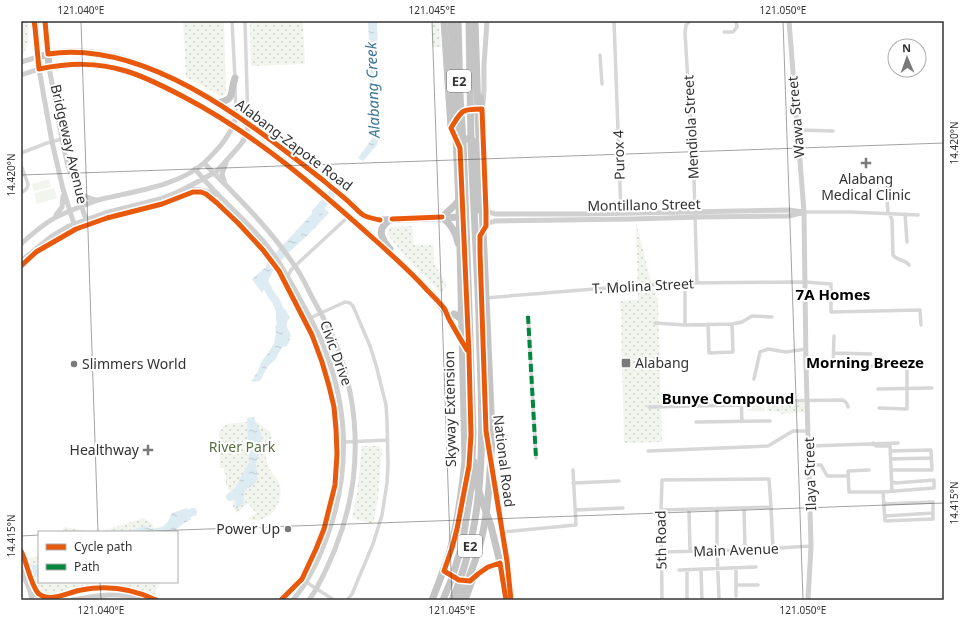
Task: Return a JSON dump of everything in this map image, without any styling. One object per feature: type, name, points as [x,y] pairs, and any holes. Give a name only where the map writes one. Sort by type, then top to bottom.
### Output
[{"type":"highway","points":[[444,21],[451,128]]},
{"type":"highway","name":"Skyway Extension","points":[[432,600],[450,548],[455,528],[465,461],[459,205],[451,21]]},
{"type":"highway","name":"E2","points":[[443,600],[452,578],[462,545],[471,488],[473,433],[458,21]]},
{"type":"highway","name":"E2","points":[[452,600],[470,547],[479,490],[482,438],[478,280],[471,141],[469,21]]},
{"type":"highway","points":[[476,21],[479,90],[482,110],[486,211],[486,226],[480,236]]},
{"type":"highway","name":"E2","points":[[459,600],[474,563],[482,537],[486,511],[492,435],[479,130],[476,21]]},
{"type":"highway","name":"Bridgeway Avenue","points":[[35,23],[39,69]]},
{"type":"highway","name":"Bridgeway Avenue","points":[[45,23],[50,67]]},
{"type":"highway","name":"Alabang-Zapote Road","points":[[38,57],[66,52],[95,53],[147,67],[173,79],[217,103],[248,124],[332,187],[364,216],[375,219],[392,219]]},
{"type":"highway","name":"Alabang-Zapote Road","points":[[39,69],[70,64],[83,64],[126,71],[147,78],[204,108],[247,135],[334,203],[401,263],[443,308],[469,354]]},
{"type":"highway","points":[[217,103],[226,101],[231,96],[235,78]]},
{"type":"highway","points":[[451,128],[460,113],[467,109],[482,110]]},
{"type":"highway","name":"National Road","points":[[451,128],[460,148]]},
{"type":"highway","name":"National Road","points":[[506,600],[503,562],[502,532],[486,431],[476,146],[470,139],[466,139],[462,141],[460,148],[471,435],[478,489],[503,562],[511,600]]},
{"type":"highway","points":[[442,217],[455,206],[461,197],[462,190]]},
{"type":"highway","points":[[442,217],[449,223],[456,233],[459,248],[461,317],[458,318],[454,314]]},
{"type":"highway","points":[[401,263],[386,244],[381,232],[385,223],[392,219],[463,217]]},
{"type":"highway","name":"Alabang-Zapote Road","points":[[443,308],[454,314],[468,333]]},
{"type":"highway","points":[[471,419],[474,429],[478,433],[481,434],[486,431]]},
{"type":"highway","points":[[432,600],[444,571],[457,529],[469,466],[471,435]]},
{"type":"highway","points":[[482,500],[492,501],[496,499]]},
{"type":"highway","points":[[444,571],[459,580],[470,581],[488,567],[503,562]]},
{"type":"highway","points":[[465,600],[474,578]]},
{"type":"main road","points":[[482,110],[487,21]]},
{"type":"main road","name":"Wawa Street","points":[[788,21],[804,212]]},
{"type":"main road","points":[[21,62],[38,57]]},
{"type":"main road","name":"Bridgeway Avenue","points":[[50,67],[67,162],[86,220]]},
{"type":"main road","points":[[21,75],[39,69]]},
{"type":"main road","name":"Bridgeway Avenue","points":[[39,69],[44,104],[52,142],[63,189],[74,224]]},
{"type":"main road","points":[[52,219],[101,200],[155,187],[196,169],[204,163],[223,143],[234,127],[236,116]]},
{"type":"main road","points":[[21,261],[52,236],[74,224],[105,213],[160,199],[178,192],[213,173],[241,144],[247,135],[248,124]]},
{"type":"main road","points":[[225,185],[222,174],[227,160]]},
{"type":"main road","name":"Civic Drive","points":[[204,163],[275,238],[295,266],[321,313],[335,342],[344,367],[352,404],[356,441],[351,495],[344,525],[317,589],[309,600]]},
{"type":"main road","name":"Civic Drive","points":[[196,169],[203,179],[268,246],[288,276],[324,346],[332,370],[340,404],[344,442],[342,477],[334,516],[321,554],[306,582],[292,600]]},
{"type":"main road","points":[[75,185],[86,197],[101,200]]},
{"type":"main road","points":[[21,244],[59,213],[64,202],[63,189]]},
{"type":"main road","points":[[178,192],[194,189],[208,191],[220,197]]},
{"type":"main road","name":"Montillano Street","points":[[486,211],[495,214],[632,213],[789,216],[804,212]]},
{"type":"main road","name":"Ilaya Street","points":[[804,212],[811,546],[808,600]]},
{"type":"main road","points":[[623,213],[625,219]]},
{"type":"main road","points":[[632,213],[632,219]]},
{"type":"main road","points":[[495,214],[495,221]]},
{"type":"main road","name":"Montillano Street","points":[[486,226],[495,221],[632,219],[696,214]]},
{"type":"main road","points":[[21,568],[32,600]]},
{"type":"main road","points":[[30,591],[43,600]]},
{"type":"main road","points":[[72,600],[95,596],[118,595],[143,600]]},
{"type":"street","points":[[232,21],[236,116]]},
{"type":"street","points":[[245,21],[248,124]]},
{"type":"street","name":"Purox 4","points":[[614,21],[623,213]]},
{"type":"street","name":"Mendiola Street","points":[[690,21],[686,25],[685,33],[696,214],[697,283]]},
{"type":"street","points":[[724,32],[733,32],[737,27],[736,21]]},
{"type":"street","points":[[600,55],[602,84]]},
{"type":"street","points":[[797,130],[833,131]]},
{"type":"street","points":[[21,153],[62,139]]},
{"type":"street","points":[[21,165],[28,188],[21,193]]},
{"type":"street","points":[[883,176],[886,186],[888,213],[892,220],[893,255],[896,258],[907,262],[909,265]]},
{"type":"street","name":"Montillano Street","points":[[804,212],[851,212],[918,215]]},
{"type":"street","points":[[905,214],[907,242]]},
{"type":"street","points":[[288,276],[295,266],[349,216]]},
{"type":"street","name":"T. Molina Street","points":[[482,298],[631,286],[697,283],[805,282],[831,284],[832,312],[920,310],[921,325]]},
{"type":"street","points":[[685,284],[685,325]]},
{"type":"street","points":[[310,318],[345,302],[350,303],[353,306],[376,365],[386,404],[388,440],[387,483],[382,515],[373,544],[352,594],[347,600]]},
{"type":"street","points":[[528,316],[536,458]]},
{"type":"street","points":[[655,323],[685,325],[732,324],[742,322],[752,316],[772,317]]},
{"type":"street","points":[[708,324],[709,353],[733,352],[732,324]]},
{"type":"street","points":[[833,366],[834,336]]},
{"type":"street","points":[[754,379],[760,352],[768,349],[786,352],[806,349]]},
{"type":"street","points":[[834,353],[871,354]]},
{"type":"street","points":[[806,364],[833,366],[916,364]]},
{"type":"street","points":[[879,408],[908,408],[907,364]]},
{"type":"street","points":[[878,389],[932,388]]},
{"type":"street","points":[[742,421],[741,398],[755,398],[775,401],[844,400],[848,407]]},
{"type":"street","points":[[649,407],[742,405]]},
{"type":"street","points":[[696,422],[770,421]]},
{"type":"street","points":[[648,451],[768,446],[793,431],[808,431]]},
{"type":"street","points":[[344,442],[388,440]]},
{"type":"street","points":[[809,446],[898,443]]},
{"type":"street","points":[[873,444],[876,446],[890,446],[892,491]]},
{"type":"street","points":[[891,451],[931,450],[932,470],[891,470]]},
{"type":"street","points":[[891,459],[931,458]]},
{"type":"street","points":[[810,465],[821,466],[828,476],[848,476]]},
{"type":"street","points":[[502,532],[576,525],[573,470]]},
{"type":"street","points":[[869,470],[848,471],[849,492],[884,492],[934,488],[934,480],[892,482]]},
{"type":"street","name":"5th Road","points":[[662,600],[662,480],[769,479],[771,507]]},
{"type":"street","points":[[573,483],[619,481]]},
{"type":"street","points":[[884,492],[884,504],[885,522],[933,519],[933,502],[884,504]]},
{"type":"street","points":[[661,510],[771,507],[773,548]]},
{"type":"street","points":[[575,510],[623,508]]},
{"type":"street","points":[[744,508],[745,550]]},
{"type":"street","points":[[717,509],[717,550],[720,598]]},
{"type":"street","points":[[689,510],[690,551]]},
{"type":"street","points":[[885,516],[933,513]]},
{"type":"street","name":"Main Avenue","points":[[661,552],[745,550],[811,546]]},
{"type":"street","points":[[679,570],[756,567]]},
{"type":"street","points":[[736,568],[736,596]]},
{"type":"street","points":[[701,569],[702,599]]},
{"type":"street","points":[[686,600],[687,570]]},
{"type":"street","points":[[306,582],[334,600]]},
{"type":"street","points":[[736,585],[758,584]]},
{"type":"green space","points":[[21,21],[28,21],[28,44],[21,56]]},
{"type":"green space","points":[[183,21],[224,21],[226,91],[224,95],[221,96],[186,77]]},
{"type":"green space","points":[[250,21],[303,21],[305,64],[251,66]]},
{"type":"green space","points":[[432,21],[439,21],[441,47],[432,47]]},
{"type":"green space","points":[[49,179],[51,187],[34,191],[32,184]]},
{"type":"green space","points":[[54,188],[57,198],[37,204],[34,193]]},
{"type":"green space","points":[[636,222],[651,282],[658,300],[662,442],[624,443],[622,325],[620,301],[638,300]]},
{"type":"green space","points":[[412,226],[414,245],[433,245],[434,264],[447,284],[441,293],[409,261],[387,234],[390,227]]},
{"type":"green space","points":[[747,402],[765,402],[765,411],[747,411]]},
{"type":"green space","points":[[768,403],[804,403],[805,412],[782,414],[780,412],[767,411]]},
{"type":"green space","name":"River Park","points":[[256,421],[271,432],[273,450],[265,451],[271,472],[277,479],[281,490],[279,501],[274,511],[265,518],[260,520],[252,520],[247,519],[256,513],[248,503],[237,513],[233,508],[232,492],[228,490],[228,487],[226,486],[226,474],[224,473],[224,468],[220,468],[219,432],[226,424]]},
{"type":"green space","points":[[362,446],[379,446],[382,450],[378,498],[373,524],[352,518],[357,493]]},
{"type":"green space","points":[[144,518],[152,523],[155,531],[87,531],[106,530]]},
{"type":"green space","points":[[64,527],[87,531],[62,531]]},
{"type":"green space","points":[[38,555],[38,583],[160,583],[153,598],[128,589],[109,586],[79,589],[57,595],[47,595],[39,591],[27,560]]},
{"type":"water","points":[[368,21],[377,21],[378,58],[374,70],[374,116],[379,137],[377,145],[363,161],[358,158],[372,139],[369,117],[370,71]]},
{"type":"water","points":[[321,204],[329,213],[289,252],[274,269],[262,293],[252,279],[266,267],[267,262]]},
{"type":"water","points":[[282,308],[286,310],[290,318],[287,324],[290,338],[287,346],[282,347],[275,360],[268,366],[260,381],[251,382],[258,371],[261,362],[274,343],[278,313]]},
{"type":"water","points":[[254,417],[262,437],[256,464],[258,479],[246,490],[243,497],[244,503],[236,509],[234,490],[249,462],[247,418]]},
{"type":"water","points":[[187,508],[189,510],[191,520],[182,524],[175,531],[128,531],[144,526],[151,529],[162,527],[167,523],[172,513]]},
{"type":"water","points":[[30,565],[35,565],[38,566],[38,577],[21,584],[21,569]]},
{"type":"waterway","name":"Alabang Creek","points":[[316,212],[341,183]]},
{"type":"waterway","name":"Alabang Creek","points":[[264,277],[263,280],[276,301],[280,311],[280,320]]},
{"type":"waterway","name":"Alabang Creek","points":[[230,497],[238,492],[241,487]]},
{"type":"waterway","name":"Alabang Creek","points":[[181,516],[193,512]]},
{"type":"marked path","points":[[528,316],[536,458]]},
{"type":"cycle path","points":[[34,21],[39,69],[82,64],[115,68],[141,76],[210,112],[236,128],[284,162],[353,220],[415,277],[444,308],[467,350]]},
{"type":"cycle path","points":[[45,21],[48,54],[85,53],[123,60],[160,73],[196,90],[264,135],[324,181],[361,214],[380,220]]},
{"type":"cycle path","points":[[506,600],[500,563],[488,567],[470,581],[459,580],[444,571],[457,529],[469,466],[471,435],[460,148],[451,128],[460,114],[470,109],[482,109],[486,226],[480,236],[480,252],[486,431],[507,561],[511,600]]},
{"type":"cycle path","points":[[21,266],[36,252],[76,229],[107,218],[162,204],[193,192],[201,192],[206,194],[217,203],[263,250],[279,271],[312,335],[329,386],[334,407],[336,429],[337,454],[335,485],[324,529],[302,579],[281,600]]},
{"type":"cycle path","points":[[392,219],[442,217]]},
{"type":"cycle path","points":[[21,551],[36,591],[44,596],[54,597],[81,590],[110,588],[138,593],[156,600]]},
{"type":"place","name":"Alabang Medical Clinic","points":[[866,163]]},
{"type":"place","name":"Alabang","points":[[626,363]]},
{"type":"place","name":"Slimmers World","points":[[74,364]]},
{"type":"place","name":"Healthway","points":[[148,450]]},
{"type":"place","name":"Power Up","points":[[288,529]]},
{"type":"district","name":"7A Homes","points":[[833,295]]},
{"type":"district","name":"Morning Breeze","points":[[865,363]]},
{"type":"district","name":"Bunye Compound","points":[[728,399]]}]
